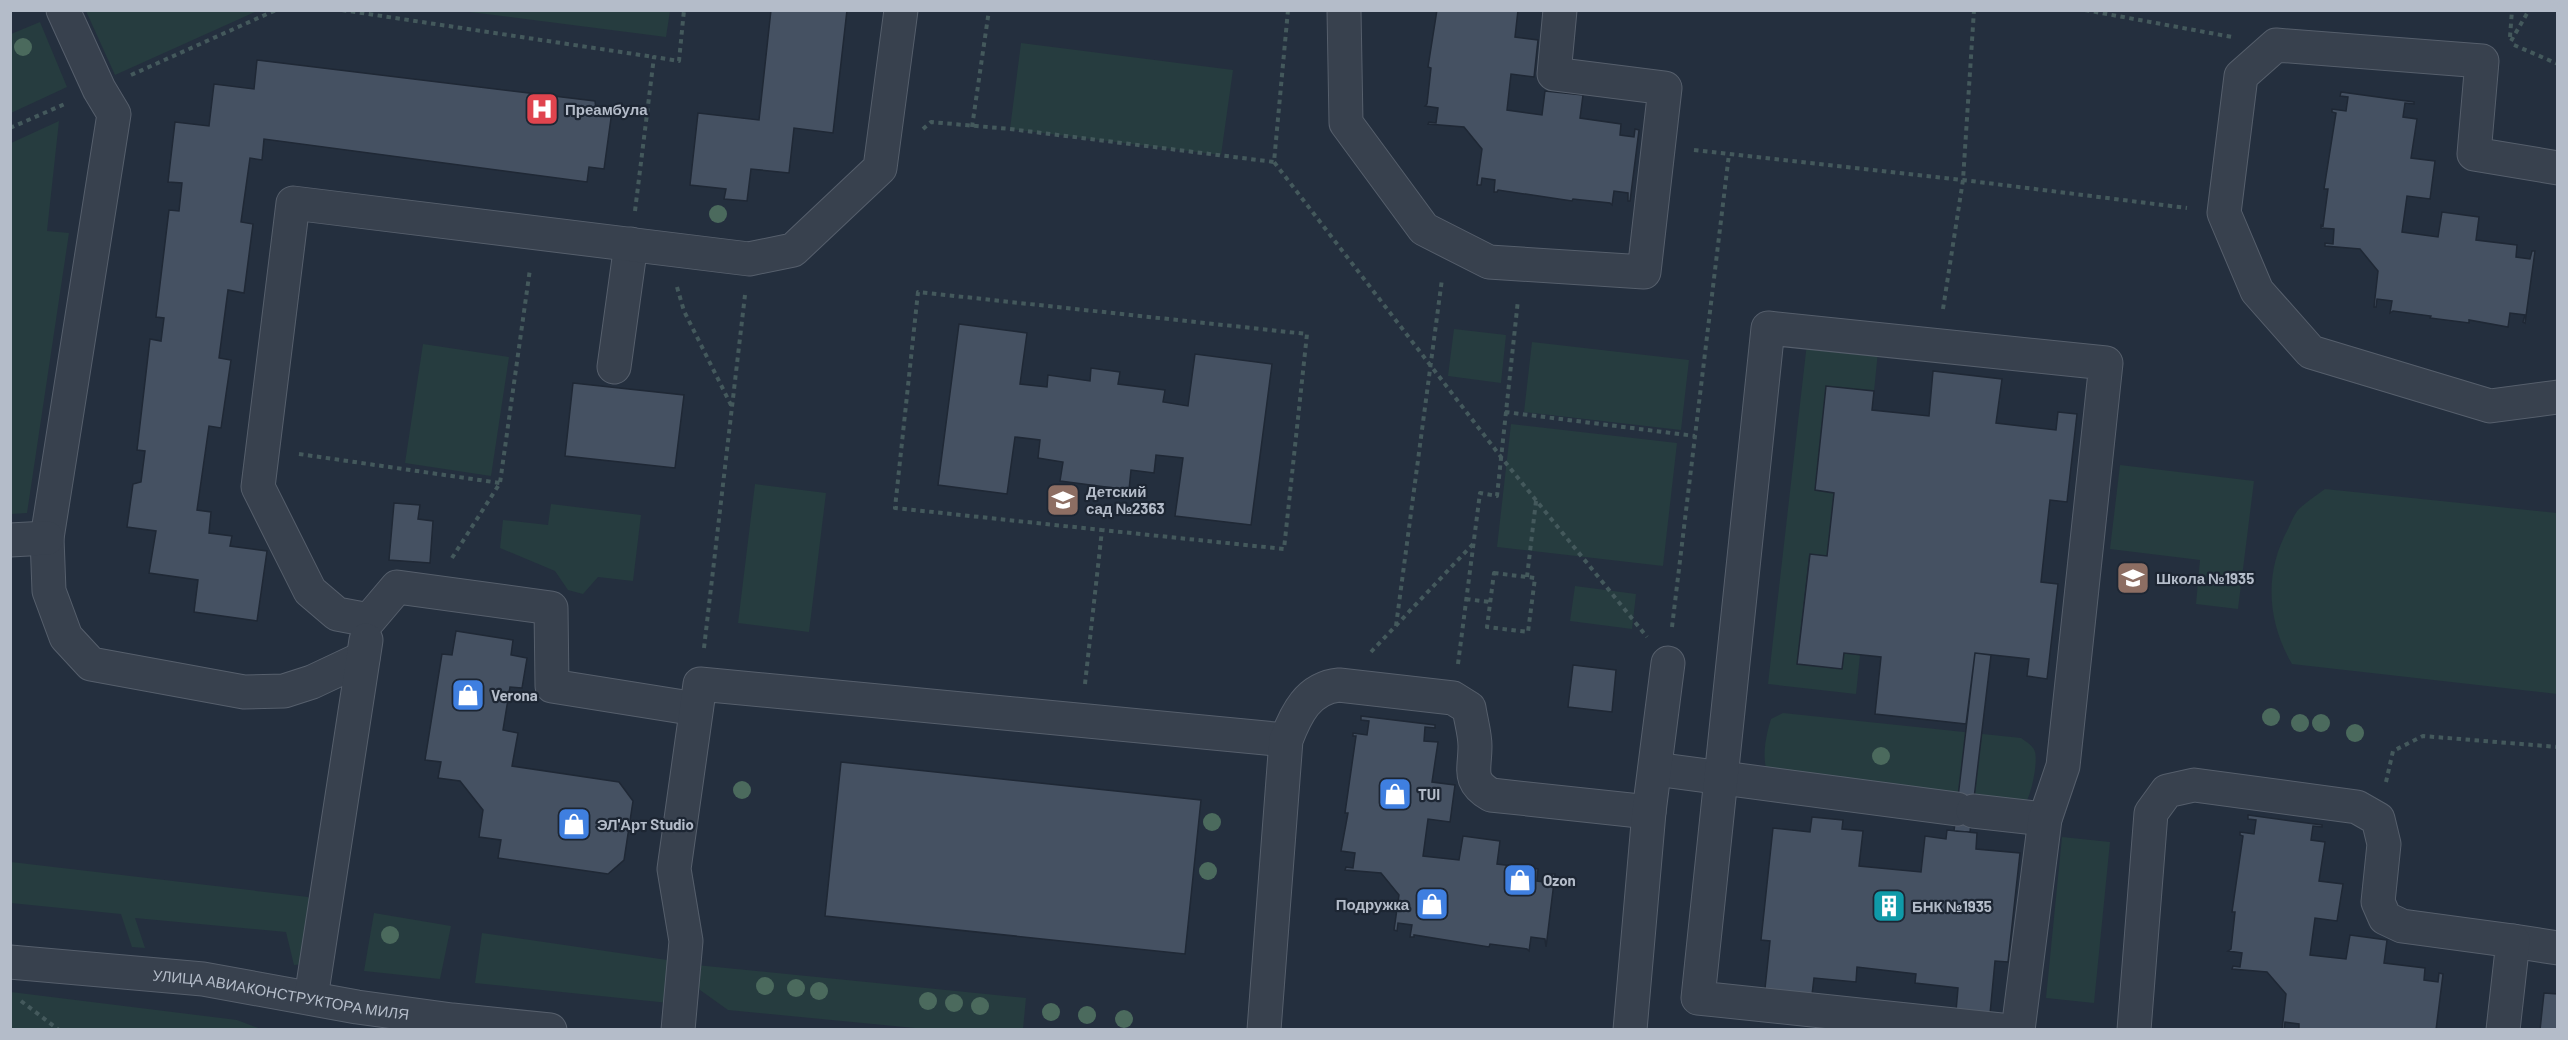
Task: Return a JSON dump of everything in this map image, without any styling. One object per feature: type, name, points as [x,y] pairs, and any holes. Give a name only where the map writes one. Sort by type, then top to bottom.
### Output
[{"type":"street","points":[[63,10],[99,89],[114,114],[47,538],[49,591],[66,637],[91,664],[244,692],[284,691],[312,682],[363,658]]},
{"type":"street","points":[[369,620],[337,614],[310,591],[258,487],[292,203],[535,232],[633,231],[666,249],[749,259],[793,250],[880,168],[901,10]]},
{"type":"street","points":[[1344,10],[1346,123],[1424,229],[1489,261],[1644,272],[1665,88],[1554,74],[1560,10]]},
{"type":"street","points":[[2558,168],[2474,154],[2482,61],[2276,45],[2241,76],[2224,213],[2257,291],[2312,352],[2490,406],[2558,397]]},
{"type":"street","points":[[614,367],[633,231]]},
{"type":"street","points":[[2001,1029],[1698,998],[1768,328],[2106,363],[2063,765],[2045,819],[2018,1029]]},
{"type":"street","points":[[10,540],[47,538]]},
{"type":"street","points":[[311,998],[369,620],[397,587],[551,608],[552,686],[1081,721],[1286,740]]},
{"type":"street","points":[[1630,1029],[1649,812],[1668,663]]},
{"type":"street","points":[[1264,1029],[1286,740],[1297,713],[1311,696],[1328,686],[1340,685],[1453,698],[1469,708],[1475,744],[1473,777],[1479,788],[1491,795],[1649,812]]},
{"type":"street","points":[[678,1029],[690,888],[674,869],[698,696]]},
{"type":"street","points":[[1655,769],[2045,819]]},
{"type":"street","points":[[2134,1029],[2151,813],[2167,791],[2194,785],[2358,807],[2378,819],[2384,844],[2378,902],[2385,918],[2402,926],[2558,948]]},
{"type":"street","points":[[2503,1029],[2513,941]]},
{"type":"street","name":"УЛИЦА АВИАКОНСТРУКТОРА МИЛЯ","points":[[10,962],[202,979],[311,998],[355,1018],[452,1020],[550,1029]]},
{"type":"path","points":[[10,128],[276,10]]},
{"type":"path","points":[[342,10],[679,61],[684,10]]},
{"type":"path","points":[[972,127],[989,10]]},
{"type":"path","points":[[1288,10],[1274,162],[1501,457],[1668,663]]},
{"type":"path","points":[[1938,345],[1963,180],[1974,10]]},
{"type":"path","points":[[2085,10],[2276,45]]},
{"type":"path","points":[[2510,44],[2512,10]]},
{"type":"path","points":[[2510,44],[2529,10]]},
{"type":"path","points":[[2510,44],[2558,64]]},
{"type":"path","points":[[633,231],[654,57]]},
{"type":"path","points":[[922,130],[931,122],[1010,129],[1274,162]]},
{"type":"path","points":[[1658,147],[1963,180],[2224,213]]},
{"type":"path","points":[[1668,663],[1729,154]]},
{"type":"path","points":[[431,591],[500,483],[535,232]]},
{"type":"path","points":[[1396,626],[1447,240]]},
{"type":"path","points":[[666,249],[684,311],[732,408]]},
{"type":"path","points":[[698,696],[749,259]]},
{"type":"path","points":[[1453,698],[1480,492],[1497,496],[1522,264]]},
{"type":"path","points":[[918,292],[1307,334],[1284,549],[1102,530],[895,508],[918,292]]},
{"type":"path","points":[[1506,412],[1695,436]]},
{"type":"path","points":[[262,448],[500,483]]},
{"type":"path","points":[[1527,577],[1536,500]]},
{"type":"path","points":[[1081,721],[1102,530]]},
{"type":"path","points":[[1340,685],[1473,544]]},
{"type":"path","points":[[1494,573],[1527,577],[1535,578],[1528,632],[1487,627],[1494,573]]},
{"type":"path","points":[[1466,599],[1490,602]]},
{"type":"path","points":[[2378,819],[2393,751],[2423,736],[2558,747]]},
{"type":"path","points":[[18,999],[59,1029]]},
{"type":"green space","points":[[86,11],[257,11],[115,75]]},
{"type":"green space","points":[[462,11],[670,11],[666,37]]},
{"type":"green space","points":[[40,22],[67,87],[11,113],[11,34]]},
{"type":"green space","points":[[1021,43],[1233,70],[1221,155],[1010,129]]},
{"type":"green space","points":[[59,121],[47,231],[69,233],[27,513],[11,514],[11,143]]},
{"type":"green space","points":[[1454,329],[1506,335],[1501,383],[1448,376]]},
{"type":"green space","points":[[1532,342],[1689,360],[1681,430],[1524,412]]},
{"type":"green space","points":[[1807,343],[1878,351],[1874,391],[1826,387],[1815,490],[1834,493],[1827,556],[1809,555],[1797,664],[1842,669],[1844,653],[1860,655],[1856,694],[1768,684]]},
{"type":"green space","points":[[423,344],[509,357],[491,476],[405,463]]},
{"type":"green space","points":[[1511,424],[1677,443],[1663,566],[1497,547]]},
{"type":"green space","points":[[2120,465],[2254,481],[2238,609],[2196,604],[2200,560],[2110,549]]},
{"type":"green space","points":[[755,484],[826,493],[809,632],[738,623]]},
{"type":"green space","points":[[2325,489],[2557,513],[2557,694],[2292,664],[2277,631],[2273,614],[2272,580],[2275,563],[2280,546],[2296,513]]},
{"type":"green space","points":[[551,504],[641,515],[633,581],[598,577],[583,594],[568,590],[555,571],[500,548],[503,520],[548,525]]},
{"type":"green space","points":[[1575,586],[1636,594],[1632,629],[1570,621]]},
{"type":"green space","points":[[1783,713],[2021,738],[2031,746],[2036,757],[2029,795],[2024,806],[1768,773],[1765,754],[1769,725],[1771,719]]},
{"type":"green space","points":[[2062,837],[2110,842],[2094,1003],[2046,998]]},
{"type":"green space","points":[[11,862],[308,897],[315,907],[304,964],[294,965],[286,932],[135,918],[145,948],[132,947],[121,914],[11,903]]},
{"type":"green space","points":[[374,913],[451,926],[440,979],[364,971]]},
{"type":"green space","points":[[482,933],[674,961],[669,1003],[475,983]]},
{"type":"green space","points":[[696,965],[1026,998],[1023,1029],[925,1029],[728,1010],[700,990],[695,976]]},
{"type":"green space","points":[[11,992],[237,1020],[261,1029],[11,1029]]},
{"type":"building","points":[[771,10],[847,10],[833,133],[794,128],[789,173],[751,169],[747,201],[724,199],[726,189],[690,185],[698,113],[759,120]]},
{"type":"building","points":[[1437,10],[1518,10],[1515,37],[1538,40],[1534,77],[1511,74],[1507,110],[1542,115],[1545,91],[1583,95],[1580,118],[1621,124],[1620,135],[1634,137],[1635,129],[1639,130],[1630,201],[1628,201],[1628,193],[1614,191],[1612,205],[1498,190],[1494,192],[1495,180],[1482,178],[1481,185],[1477,185],[1482,149],[1464,127],[1428,124],[1429,122],[1436,123],[1438,108],[1425,106],[1431,68],[1428,67]]},
{"type":"building","points":[[257,60],[595,101],[596,109],[612,111],[604,169],[589,167],[587,182],[264,139],[262,160],[250,158],[241,222],[253,224],[244,293],[228,290],[219,358],[231,360],[221,428],[209,426],[197,510],[211,512],[209,533],[232,536],[230,546],[267,551],[257,621],[194,612],[198,580],[149,573],[156,531],[127,527],[133,484],[141,482],[145,451],[137,450],[150,339],[161,341],[164,318],[156,317],[169,210],[179,211],[182,183],[168,182],[175,122],[209,126],[214,84],[254,89]]},
{"type":"building","points":[[2341,92],[2414,102],[2414,104],[2405,103],[2403,117],[2417,119],[2411,158],[2435,161],[2430,199],[2407,196],[2402,232],[2438,237],[2442,212],[2479,217],[2476,240],[2517,245],[2516,257],[2530,259],[2532,251],[2535,251],[2525,323],[2523,322],[2525,315],[2510,313],[2508,327],[2469,320],[2469,323],[2393,311],[2390,313],[2392,301],[2377,299],[2376,307],[2374,307],[2378,271],[2360,249],[2325,246],[2325,243],[2333,244],[2334,229],[2321,228],[2321,225],[2323,226],[2328,189],[2324,189],[2336,113],[2332,112],[2332,109],[2346,111],[2348,97],[2340,96]]},
{"type":"building","points":[[959,324],[1027,333],[1020,384],[1047,387],[1048,375],[1090,381],[1091,368],[1120,372],[1118,384],[1165,390],[1163,402],[1188,406],[1195,354],[1272,364],[1251,525],[1175,516],[1183,458],[1156,455],[1154,473],[1131,470],[1129,490],[1060,481],[1063,462],[1038,458],[1040,440],[1015,437],[1007,494],[938,485]]},
{"type":"building","points":[[1933,371],[2002,379],[1996,423],[2056,430],[2058,412],[2077,414],[2067,502],[2050,500],[2041,582],[2058,584],[2047,679],[2027,676],[2029,659],[1975,653],[1966,724],[1875,714],[1881,657],[1844,653],[1842,669],[1797,664],[1810,554],[1827,556],[1834,493],[1815,490],[1826,386],[1874,391],[1872,410],[1929,416]]},
{"type":"building","points":[[573,383],[684,395],[675,468],[565,456]]},
{"type":"building","points":[[394,503],[420,505],[418,519],[433,521],[430,563],[389,560]]},
{"type":"building","points":[[456,631],[513,640],[511,655],[527,658],[522,688],[510,687],[503,730],[518,733],[512,766],[619,782],[633,801],[624,860],[608,874],[498,858],[501,840],[479,837],[483,810],[460,781],[438,778],[441,762],[425,760],[442,654],[452,655]]},
{"type":"building","points":[[1975,653],[1991,655],[1970,832],[1954,831]]},
{"type":"building","points":[[1573,665],[1616,670],[1612,712],[1568,707]]},
{"type":"building","points":[[1361,716],[1435,725],[1435,728],[1425,727],[1424,741],[1438,742],[1432,782],[1455,785],[1450,822],[1428,819],[1423,856],[1459,860],[1463,836],[1500,841],[1497,864],[1538,869],[1537,881],[1551,883],[1552,874],[1555,874],[1546,947],[1545,939],[1531,937],[1529,951],[1414,935],[1410,937],[1412,925],[1398,923],[1397,931],[1394,930],[1399,895],[1381,873],[1345,870],[1346,867],[1353,868],[1355,853],[1341,851],[1348,813],[1345,813],[1356,736],[1353,736],[1353,733],[1367,735],[1369,721],[1361,720]]},
{"type":"building","points":[[841,762],[1201,800],[1185,954],[825,916]]},
{"type":"building","points":[[2248,815],[2322,825],[2322,827],[2313,826],[2311,840],[2325,842],[2319,881],[2343,884],[2337,921],[2315,918],[2310,955],[2346,959],[2350,935],[2387,940],[2384,963],[2425,968],[2424,980],[2438,982],[2439,973],[2443,974],[2436,1030],[2299,1030],[2299,1024],[2285,1022],[2284,1030],[2282,1030],[2286,994],[2267,972],[2232,969],[2233,966],[2240,967],[2242,953],[2228,951],[2231,949],[2235,912],[2232,912],[2243,836],[2240,832],[2254,834],[2256,820],[2248,819]]},
{"type":"building","name":"БНК №1935","points":[[1812,817],[1843,820],[1842,829],[1863,831],[1859,866],[1921,872],[1925,836],[1946,839],[1947,830],[1977,833],[1976,849],[2020,853],[2008,962],[1995,961],[1990,1014],[1956,1011],[1958,988],[1915,983],[1916,974],[1857,967],[1856,982],[1814,978],[1811,1003],[1764,998],[1770,941],[1761,940],[1773,828],[1810,832]]},
{"type":"building","points":[[2544,993],[2558,994],[2558,1030],[2540,1030]]},
{"type":"place","name":"Преамбула","points":[[542,109]]},
{"type":"place","name":"Детский сад №2363","points":[[1063,500]]},
{"type":"place","name":"Школа №1935","points":[[2133,578]]},
{"type":"place","name":"Verona","points":[[468,695]]},
{"type":"place","name":"TUI","points":[[1395,794]]},
{"type":"place","name":"ЭЛ'Арт Studio","points":[[574,824]]},
{"type":"place","name":"Ozon","points":[[1520,880]]},
{"type":"place","name":"Подружка","points":[[1432,904]]},
{"type":"place","name":"БНК №1935","points":[[1889,906]]}]
